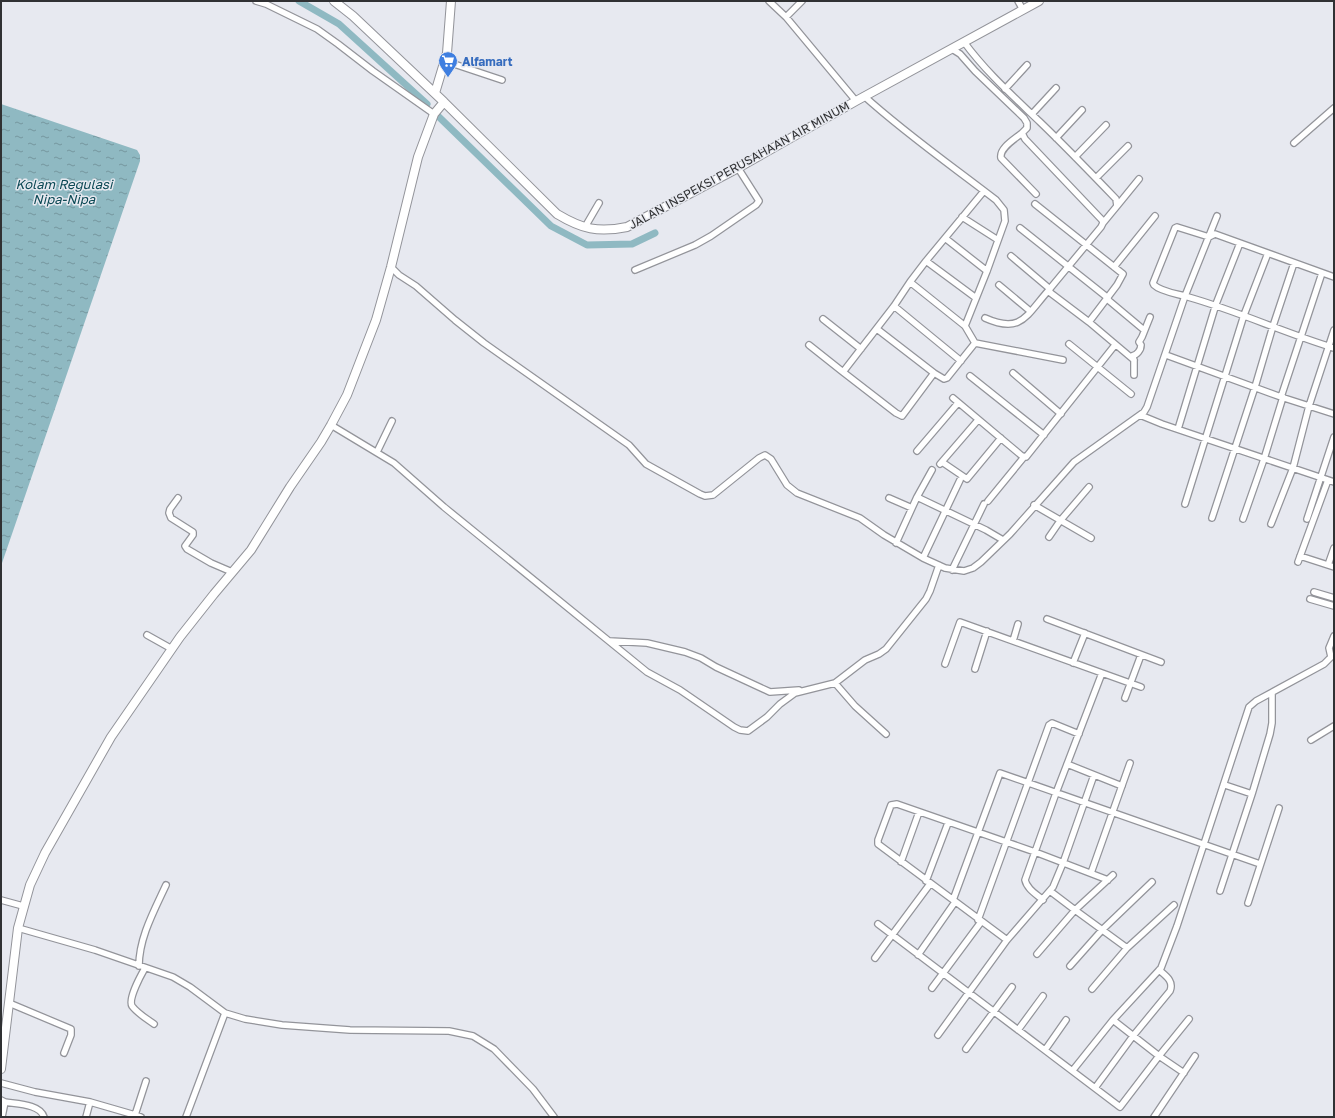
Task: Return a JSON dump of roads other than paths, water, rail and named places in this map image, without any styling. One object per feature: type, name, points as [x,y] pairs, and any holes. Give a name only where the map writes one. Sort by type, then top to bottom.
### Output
[{"type":"street","points":[[256,1],[273,7],[317,29],[434,114]]},
{"type":"street","name":"JALAN INSPEKSI PERUSAHAAN AIR MINUM","points":[[334,1],[353,16],[435,93],[558,214],[571,222],[596,230],[611,230],[627,227],[738,168],[864,96],[1039,1]]},
{"type":"street","points":[[435,93],[445,61],[450,24],[451,1]]},
{"type":"street","points":[[769,1],[786,17],[856,101]]},
{"type":"street","points":[[786,17],[802,1]]},
{"type":"street","points":[[1018,1],[1023,10]]},
{"type":"street","points":[[964,42],[976,59],[1005,89],[1032,114],[1116,199],[1117,206]]},
{"type":"street","points":[[952,49],[960,54],[975,71],[1028,123],[1027,128],[1002,150],[1000,158],[1036,194]]},
{"type":"street","points":[[445,61],[502,80]]},
{"type":"street","points":[[1005,89],[1027,65]]},
{"type":"street","points":[[1032,114],[1056,88]]},
{"type":"street","points":[[864,96],[916,140],[996,200],[1004,210],[1005,221],[965,326]]},
{"type":"street","points":[[1,1069],[18,928],[30,885],[45,853],[104,748],[122,720],[172,649],[214,594],[251,550],[290,487],[321,442],[347,395],[376,320],[391,267],[418,158],[434,114],[444,102]]},
{"type":"street","points":[[1294,143],[1334,108]]},
{"type":"street","points":[[1056,138],[1082,110]]},
{"type":"street","points":[[1075,157],[1106,125]]},
{"type":"street","points":[[1022,132],[1031,145],[1100,217],[1103,223]]},
{"type":"street","points":[[1096,178],[1128,146]]},
{"type":"street","points":[[635,270],[695,245],[756,206],[758,201],[738,168]]},
{"type":"street","points":[[985,318],[1003,324],[1012,325],[1022,321],[1139,179]]},
{"type":"street","points":[[843,372],[894,306],[926,261],[984,191]]},
{"type":"street","points":[[585,227],[599,203]]},
{"type":"street","points":[[1035,204],[1123,274],[1107,299],[1089,322]]},
{"type":"street","points":[[1114,267],[1155,216]]},
{"type":"street","points":[[391,267],[478,338],[624,442],[646,464],[700,494],[709,496],[716,493],[759,458],[765,455],[771,459],[787,485],[798,493],[860,518],[884,536],[923,558],[952,570],[964,571],[973,568],[981,562],[1010,534],[1034,505],[1074,462],[1144,412],[1148,406],[1185,296],[1217,216]]},
{"type":"street","points":[[962,217],[998,240]]},
{"type":"street","points":[[1331,347],[1301,338],[1216,304],[1178,295],[1157,288],[1153,283],[1175,228],[1180,227],[1209,237],[1215,234],[1334,277]]},
{"type":"street","points":[[1020,228],[1144,330]]},
{"type":"street","points":[[945,238],[987,270]]},
{"type":"street","points":[[1178,429],[1216,304],[1240,243]]},
{"type":"street","points":[[1185,504],[1244,315],[1268,253]]},
{"type":"street","points":[[1011,256],[1049,290],[1134,360]]},
{"type":"street","points":[[926,261],[976,298]]},
{"type":"street","points":[[1212,518],[1294,263]]},
{"type":"street","points":[[1243,519],[1264,459],[1282,397],[1322,273]]},
{"type":"street","points":[[910,282],[965,326],[975,343],[1063,360]]},
{"type":"street","points":[[999,285],[1030,312]]},
{"type":"street","points":[[894,306],[961,361]]},
{"type":"street","points":[[1134,375],[1134,360],[1132,356],[1141,348],[1139,342],[1150,317]]},
{"type":"street","points":[[823,320],[861,349]]},
{"type":"street","points":[[877,328],[942,378],[947,378],[975,343]]},
{"type":"street","points":[[1271,524],[1293,468],[1309,406],[1331,347],[1334,330]]},
{"type":"street","points":[[1069,344],[1131,394]]},
{"type":"street","points":[[808,345],[896,413],[902,416],[934,373]]},
{"type":"street","points":[[952,570],[986,502],[1061,414],[1115,345]]},
{"type":"street","points":[[1166,355],[1334,414]]},
{"type":"street","points":[[1013,373],[1061,414]]},
{"type":"street","points":[[970,376],[1044,434]]},
{"type":"street","points":[[953,398],[1024,457]]},
{"type":"street","points":[[917,451],[958,403]]},
{"type":"street","points":[[1140,414],[1150,420],[1331,481],[1298,562]]},
{"type":"street","points":[[978,420],[941,463],[967,479],[1001,438]]},
{"type":"street","points":[[377,452],[392,421]]},
{"type":"street","points":[[331,425],[394,463],[444,507],[648,672],[680,690],[710,712],[740,730],[748,731],[756,726],[790,696],[801,690]]},
{"type":"street","points":[[1307,519],[1334,437]]},
{"type":"street","points":[[896,543],[917,497],[932,470]]},
{"type":"street","points":[[923,558],[960,480]]},
{"type":"street","points":[[1049,537],[1060,521],[1089,487]]},
{"type":"street","points":[[917,497],[974,524],[1003,540]]},
{"type":"street","points":[[178,498],[170,509],[169,513],[172,518],[193,532],[193,535],[185,546],[187,549],[211,563],[232,572]]},
{"type":"street","points":[[889,498],[912,508]]},
{"type":"street","points":[[1034,505],[1091,538]]},
{"type":"street","points":[[1328,565],[1334,548]]},
{"type":"street","points":[[1300,556],[1334,567]]},
{"type":"street","points":[[610,641],[647,643],[685,652],[701,658],[722,670],[770,692],[801,690],[835,684],[865,660],[879,654],[890,644],[926,599],[939,565]]},
{"type":"street","points":[[1314,592],[1334,598]]},
{"type":"street","points":[[1310,599],[1334,606]]},
{"type":"street","points":[[1047,619],[1161,662]]},
{"type":"street","points":[[944,664],[960,622],[1141,688]]},
{"type":"street","points":[[1013,641],[1018,624]]},
{"type":"street","points":[[975,669],[987,631]]},
{"type":"street","points":[[1073,662],[1085,633]]},
{"type":"street","points":[[147,635],[172,649]]},
{"type":"street","points":[[1073,1070],[1113,1020],[1161,968],[1177,926],[1250,707],[1256,701],[1329,660],[1331,657],[1329,648],[1334,636]]},
{"type":"street","points":[[1125,698],[1141,654]]},
{"type":"street","points":[[1043,900],[1030,890],[1026,885],[1025,880],[1056,793],[1102,673]]},
{"type":"street","points":[[835,684],[855,706],[886,734]]},
{"type":"street","points":[[1220,891],[1233,856],[1270,734],[1272,723],[1272,693]]},
{"type":"street","points":[[932,988],[980,921],[1006,843],[1050,724],[1079,734]]},
{"type":"street","points":[[1311,740],[1334,726]]},
{"type":"street","points":[[1091,873],[1130,763]]},
{"type":"street","points":[[1067,764],[1122,786]]},
{"type":"street","points":[[918,955],[954,901],[1000,773],[1233,856],[1260,864]]},
{"type":"street","points":[[938,1035],[1007,940],[1053,887],[1094,775]]},
{"type":"street","points":[[1225,785],[1252,794]]},
{"type":"street","points":[[1007,940],[878,844],[878,840],[891,805],[897,804],[1035,852],[1108,880]]},
{"type":"street","points":[[1248,903],[1279,808]]},
{"type":"street","points":[[901,862],[920,812]]},
{"type":"street","points":[[875,958],[892,936],[928,882],[948,823]]},
{"type":"street","points":[[1037,954],[1076,910],[1113,875]]},
{"type":"street","points":[[1070,966],[1102,930],[1152,882]]},
{"type":"street","points":[[154,1024],[133,1007],[130,1001],[142,967],[139,957],[143,938],[166,885]]},
{"type":"street","points":[[1050,891],[1127,948]]},
{"type":"street","points":[[1,900],[23,906]]},
{"type":"street","points":[[1092,990],[1127,948],[1174,905]]},
{"type":"street","points":[[878,924],[1120,1107],[1159,1056],[1190,1019]]},
{"type":"street","points":[[18,928],[95,950],[166,974],[181,981],[225,1013],[251,1020],[282,1025],[350,1030],[449,1031],[473,1036],[494,1049],[533,1089],[554,1117]]},
{"type":"street","points":[[1095,1088],[1133,1036],[1172,989],[1171,982],[1159,970]]},
{"type":"street","points":[[966,1049],[1012,987]]},
{"type":"street","points":[[1018,1030],[1043,996]]},
{"type":"street","points":[[9,1003],[71,1029],[71,1035],[64,1053]]},
{"type":"street","points":[[186,1117],[225,1013]]},
{"type":"street","points":[[1045,1050],[1066,1020]]},
{"type":"street","points":[[1113,1020],[1159,1056],[1184,1073]]},
{"type":"street","points":[[1154,1117],[1195,1056]]},
{"type":"street","points":[[1,1083],[35,1092],[90,1102],[138,1116],[146,1081]]},
{"type":"street","points":[[2,1117],[3,1101],[34,1107],[41,1111],[44,1117]]},
{"type":"street","points":[[86,1117],[90,1102]]},
{"type":"water","name":"Kolam Regulasi Nipa-Nipa","points":[[1,104],[137,150],[140,155],[140,161],[1,566]]},
{"type":"waterway","points":[[299,1],[339,24],[427,104]]},
{"type":"waterway","points":[[439,117],[551,226],[587,245],[632,244],[655,233]]},
{"type":"place","name":"Alfamart","points":[[448,78]]}]
